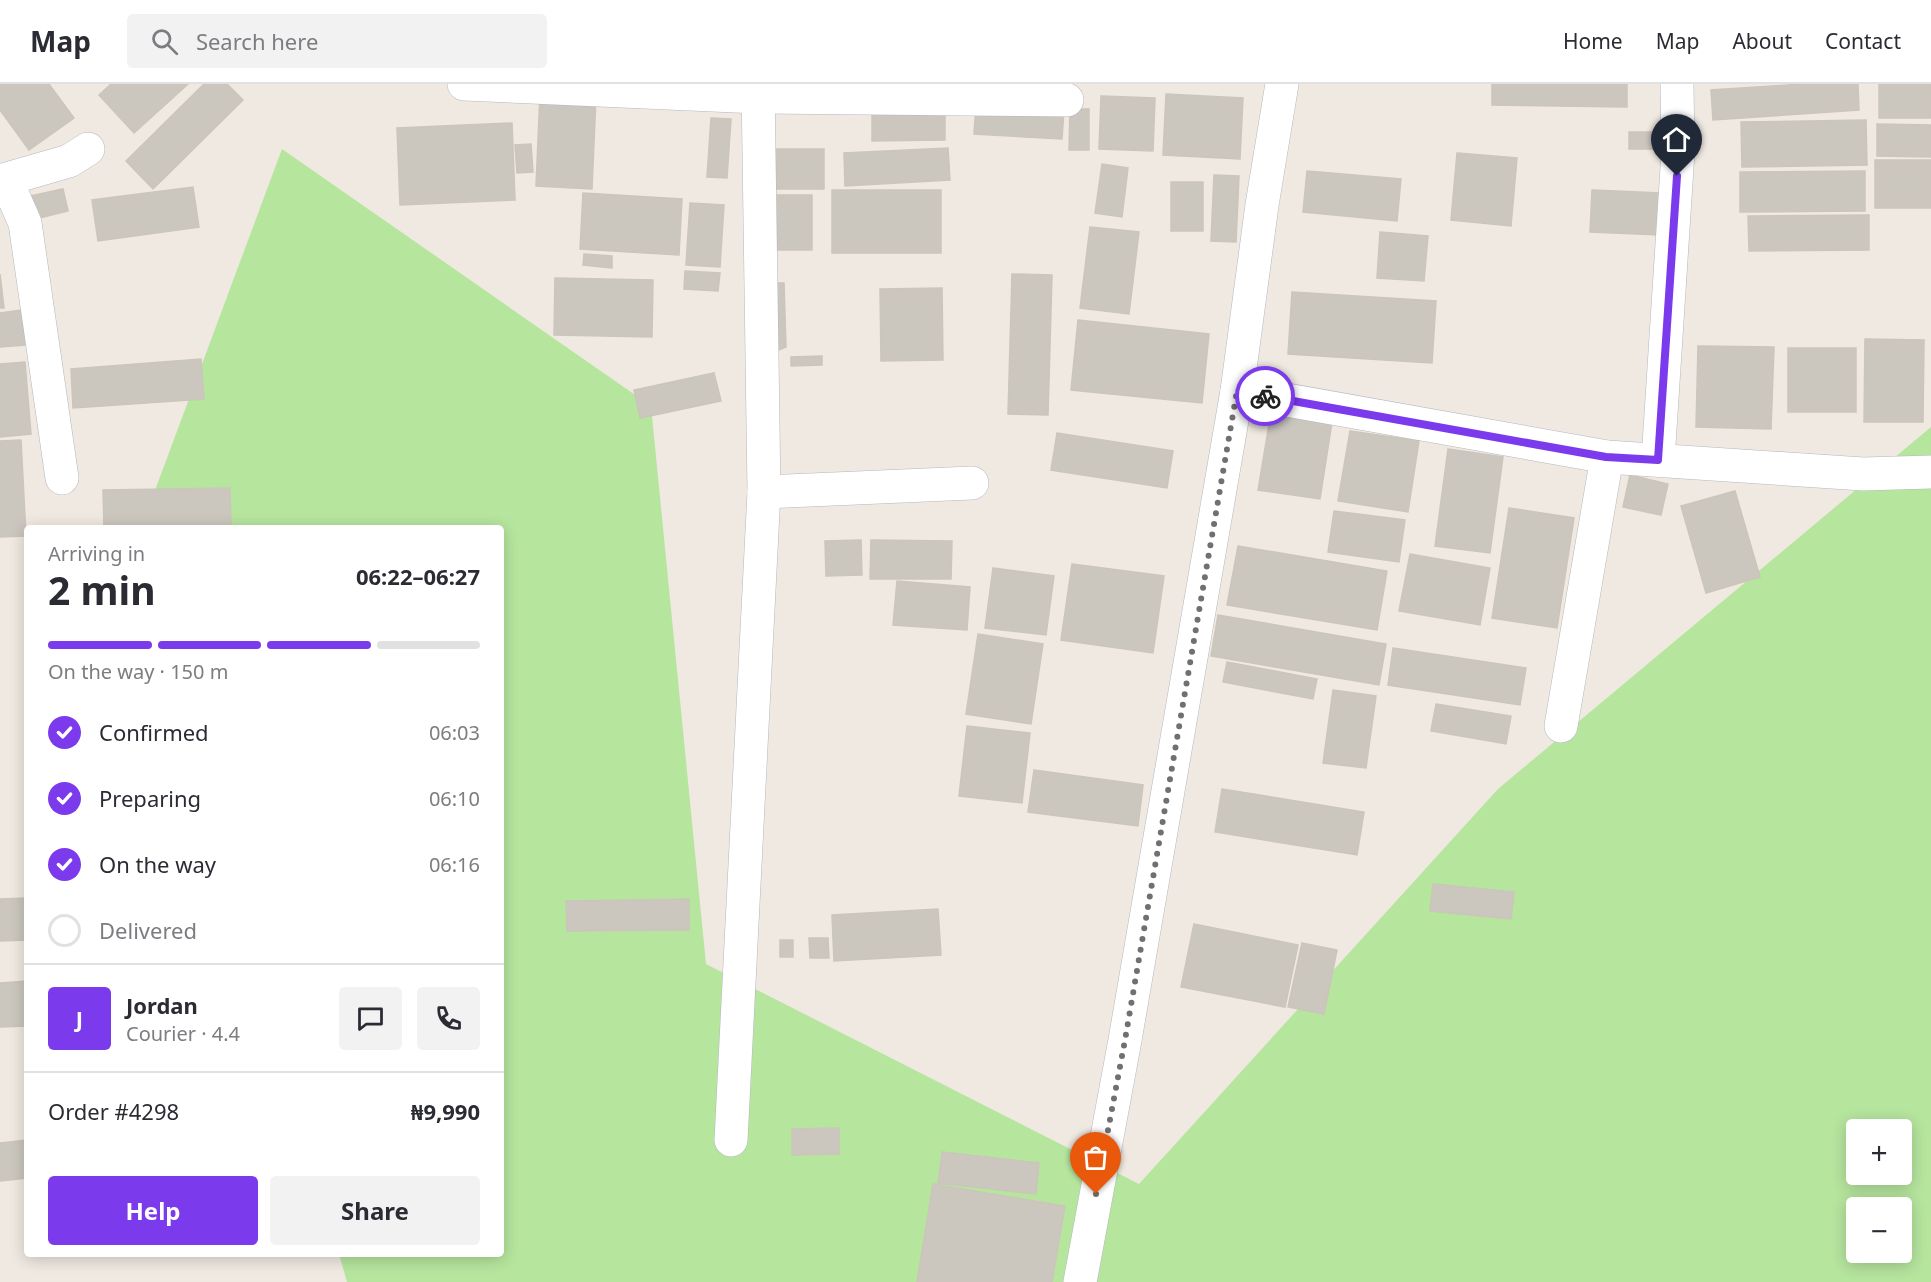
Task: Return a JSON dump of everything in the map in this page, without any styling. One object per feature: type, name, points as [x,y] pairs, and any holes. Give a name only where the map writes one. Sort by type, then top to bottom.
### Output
[{"type":"street","points":[[464,84],[1067,100]]},
{"type":"street","points":[[1080,1282],[1125,1040],[1237,391],[1262,204],[1282,84]]},
{"type":"street","points":[[1658,460],[1678,152],[1677,84]]},
{"type":"street","points":[[731,1140],[764,492],[758,91]]},
{"type":"street","points":[[62,478],[25,224],[3,181],[69,161],[88,149]]},
{"type":"street","points":[[1237,391],[1606,457],[1863,474],[1931,472]]},
{"type":"street","points":[[1561,726],[1606,457]]},
{"type":"street","points":[[764,492],[972,483]]},
{"type":"green space","points":[[282,149],[651,406],[706,964],[1139,1184],[1498,789],[1931,427],[1931,1282],[347,1282],[340,1257],[504,1257],[504,525],[142,525]]},
{"type":"building","points":[[0,84],[49,84],[74,118],[29,150],[0,110]]},
{"type":"building","points":[[111,84],[188,84],[134,133],[99,95]]},
{"type":"building","points":[[204,84],[227,84],[243,100],[153,189],[126,161]]},
{"type":"building","points":[[1492,84],[1627,84],[1627,107],[1492,105]]},
{"type":"building","points":[[1803,84],[1858,84],[1859,110],[1713,120],[1711,90]]},
{"type":"building","points":[[1879,84],[1931,84],[1931,118],[1879,118]]},
{"type":"building","points":[[540,94],[596,96],[592,189],[536,186]]},
{"type":"building","points":[[1166,94],[1243,98],[1240,159],[1163,155]]},
{"type":"building","points":[[1101,96],[1155,98],[1153,151],[1099,149]]},
{"type":"building","points":[[945,103],[945,140],[872,141],[872,104]]},
{"type":"building","points":[[976,104],[1064,109],[1062,139],[974,134]]},
{"type":"building","points":[[1070,109],[1089,109],[1089,150],[1069,150]]},
{"type":"building","points":[[711,118],[731,119],[727,178],[707,177]]},
{"type":"building","points":[[1866,120],[1867,165],[1742,167],[1741,122]]},
{"type":"building","points":[[512,123],[515,200],[400,205],[397,128]]},
{"type":"building","points":[[1877,124],[1931,125],[1931,157],[1877,156]]},
{"type":"building","points":[[1629,132],[1653,132],[1653,149],[1629,149]]},
{"type":"building","points":[[531,144],[533,172],[517,173],[515,145]]},
{"type":"building","points":[[948,148],[950,180],[845,186],[844,153]]},
{"type":"building","points":[[772,149],[824,149],[824,189],[772,189]]},
{"type":"building","points":[[1457,153],[1517,158],[1511,226],[1451,220]]},
{"type":"building","points":[[1875,160],[1931,160],[1931,208],[1875,208]]},
{"type":"building","points":[[1102,164],[1128,168],[1122,217],[1095,213]]},
{"type":"building","points":[[1307,171],[1401,179],[1397,221],[1303,212]]},
{"type":"building","points":[[1865,171],[1865,211],[1740,212],[1740,172]]},
{"type":"building","points":[[1214,175],[1239,176],[1236,242],[1211,241]]},
{"type":"building","points":[[1171,182],[1203,182],[1203,231],[1171,231]]},
{"type":"building","points":[[193,187],[199,227],[98,241],[92,200]]},
{"type":"building","points":[[63,189],[68,211],[35,219],[30,196]]},
{"type":"building","points":[[832,190],[941,190],[941,253],[832,253]]},
{"type":"building","points":[[1592,190],[1661,193],[1660,235],[1590,232]]},
{"type":"building","points":[[583,193],[682,199],[679,255],[580,249]]},
{"type":"building","points":[[777,195],[812,195],[812,250],[777,250]]},
{"type":"building","points":[[690,203],[724,205],[720,267],[686,265]]},
{"type":"building","points":[[1869,215],[1869,250],[1749,251],[1748,216]]},
{"type":"building","points":[[1090,227],[1139,232],[1129,314],[1080,308]]},
{"type":"building","points":[[1380,232],[1428,236],[1424,281],[1377,278]]},
{"type":"building","points":[[584,254],[612,256],[612,268],[583,265]]},
{"type":"building","points":[[685,271],[720,273],[718,291],[684,289]]},
{"type":"building","points":[[0,274],[4,308],[0,308]]},
{"type":"building","points":[[1012,274],[1052,275],[1048,415],[1008,414]]},
{"type":"building","points":[[555,278],[653,280],[652,337],[554,335]]},
{"type":"building","points":[[775,283],[784,283],[786,347],[779,350]]},
{"type":"building","points":[[942,288],[943,360],[881,361],[880,289]]},
{"type":"building","points":[[1292,292],[1436,301],[1432,363],[1288,354]]},
{"type":"building","points":[[21,310],[25,345],[0,347],[0,313]]},
{"type":"building","points":[[1078,320],[1209,334],[1202,403],[1071,390]]},
{"type":"building","points":[[1865,339],[1924,340],[1923,422],[1864,422]]},
{"type":"building","points":[[1698,346],[1774,347],[1771,429],[1696,427]]},
{"type":"building","points":[[1788,348],[1856,348],[1856,412],[1788,412]]},
{"type":"building","points":[[822,356],[822,365],[791,366],[791,357]]},
{"type":"building","points":[[201,359],[204,399],[73,408],[71,369]]},
{"type":"building","points":[[25,362],[31,434],[0,437],[0,364]]},
{"type":"building","points":[[714,373],[721,401],[640,418],[634,390]]},
{"type":"building","points":[[1271,412],[1332,422],[1320,499],[1258,490]]},
{"type":"building","points":[[1350,431],[1419,441],[1408,512],[1338,501]]},
{"type":"building","points":[[1057,433],[1173,451],[1167,488],[1051,470]]},
{"type":"building","points":[[21,440],[24,536],[0,537],[0,441]]},
{"type":"building","points":[[1448,449],[1503,457],[1490,553],[1435,546]]},
{"type":"building","points":[[1630,475],[1668,484],[1661,515],[1623,507]]},
{"type":"building","points":[[230,488],[231,525],[104,525],[103,490]]},
{"type":"building","points":[[1735,491],[1760,577],[1706,593],[1681,506]]},
{"type":"building","points":[[1509,508],[1574,518],[1557,628],[1492,618]]},
{"type":"building","points":[[1334,511],[1405,520],[1399,562],[1328,552]]},
{"type":"building","points":[[861,540],[862,575],[826,576],[825,541]]},
{"type":"building","points":[[871,540],[952,541],[951,579],[870,579]]},
{"type":"building","points":[[1238,546],[1387,571],[1377,630],[1227,605]]},
{"type":"building","points":[[1410,554],[1490,568],[1480,625],[1399,611]]},
{"type":"building","points":[[1072,564],[1164,576],[1153,653],[1061,640]]},
{"type":"building","points":[[993,568],[1054,576],[1046,635],[985,628]]},
{"type":"building","points":[[897,581],[970,587],[967,630],[893,625]]},
{"type":"building","points":[[1218,615],[1386,644],[1379,685],[1211,656]]},
{"type":"building","points":[[978,634],[1043,644],[1031,724],[966,714]]},
{"type":"building","points":[[1393,648],[1526,668],[1520,705],[1388,685]]},
{"type":"building","points":[[1227,662],[1317,679],[1313,699],[1223,682]]},
{"type":"building","points":[[1333,690],[1376,696],[1366,768],[1323,763]]},
{"type":"building","points":[[1436,704],[1511,716],[1506,744],[1431,731]]},
{"type":"building","points":[[967,726],[1030,733],[1022,803],[959,796]]},
{"type":"building","points":[[1034,770],[1143,785],[1138,826],[1028,812]]},
{"type":"building","points":[[1222,789],[1364,812],[1357,855],[1215,832]]},
{"type":"building","points":[[1433,884],[1514,892],[1511,919],[1430,911]]},
{"type":"building","points":[[24,898],[24,940],[0,941],[0,899]]},
{"type":"building","points":[[689,899],[689,930],[567,931],[566,901]]},
{"type":"building","points":[[938,909],[941,955],[834,961],[832,915]]},
{"type":"building","points":[[1194,924],[1298,945],[1285,1007],[1181,987]]},
{"type":"building","points":[[809,938],[828,938],[829,958],[810,958]]},
{"type":"building","points":[[780,940],[793,940],[793,957],[780,957]]},
{"type":"building","points":[[1302,943],[1337,950],[1324,1014],[1288,1007]]},
{"type":"building","points":[[24,981],[24,1026],[0,1027],[0,983]]},
{"type":"building","points":[[839,1128],[839,1154],[792,1155],[792,1129]]},
{"type":"building","points":[[24,1140],[24,1178],[0,1181],[0,1143]]},
{"type":"building","points":[[942,1152],[1039,1163],[1036,1194],[938,1183]]},
{"type":"building","points":[[933,1184],[1065,1206],[1052,1282],[917,1282]]},
{"type":"way so far","points":[[1096,1194],[1125,1040],[1237,391],[1265,396]]},
{"type":"route","points":[[1265,396],[1606,457],[1658,460],[1677,176]]}]
